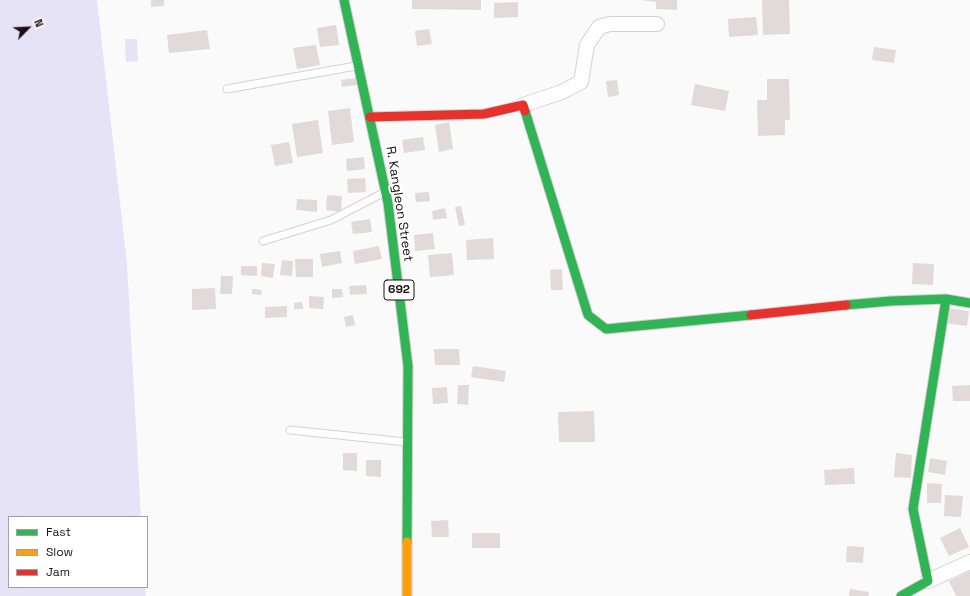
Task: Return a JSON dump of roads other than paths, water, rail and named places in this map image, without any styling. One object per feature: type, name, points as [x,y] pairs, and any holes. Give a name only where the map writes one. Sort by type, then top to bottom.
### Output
[{"type":"street","name":"R. Kangleon Street","points":[[344,0],[385,192],[408,366],[407,596]]},
{"type":"street","points":[[370,117],[484,114],[523,106],[562,92],[581,82],[587,45],[599,28],[610,24],[658,24]]},
{"type":"street","points":[[523,106],[588,315],[606,329],[891,301],[946,299],[970,303]]},
{"type":"street","points":[[928,581],[913,509],[946,299]]},
{"type":"street","points":[[901,596],[928,581],[970,562]]},
{"type":"lane","points":[[227,89],[359,65]]},
{"type":"lane","points":[[263,241],[331,220],[385,192]]},
{"type":"lane","points":[[290,430],[408,442]]}]
